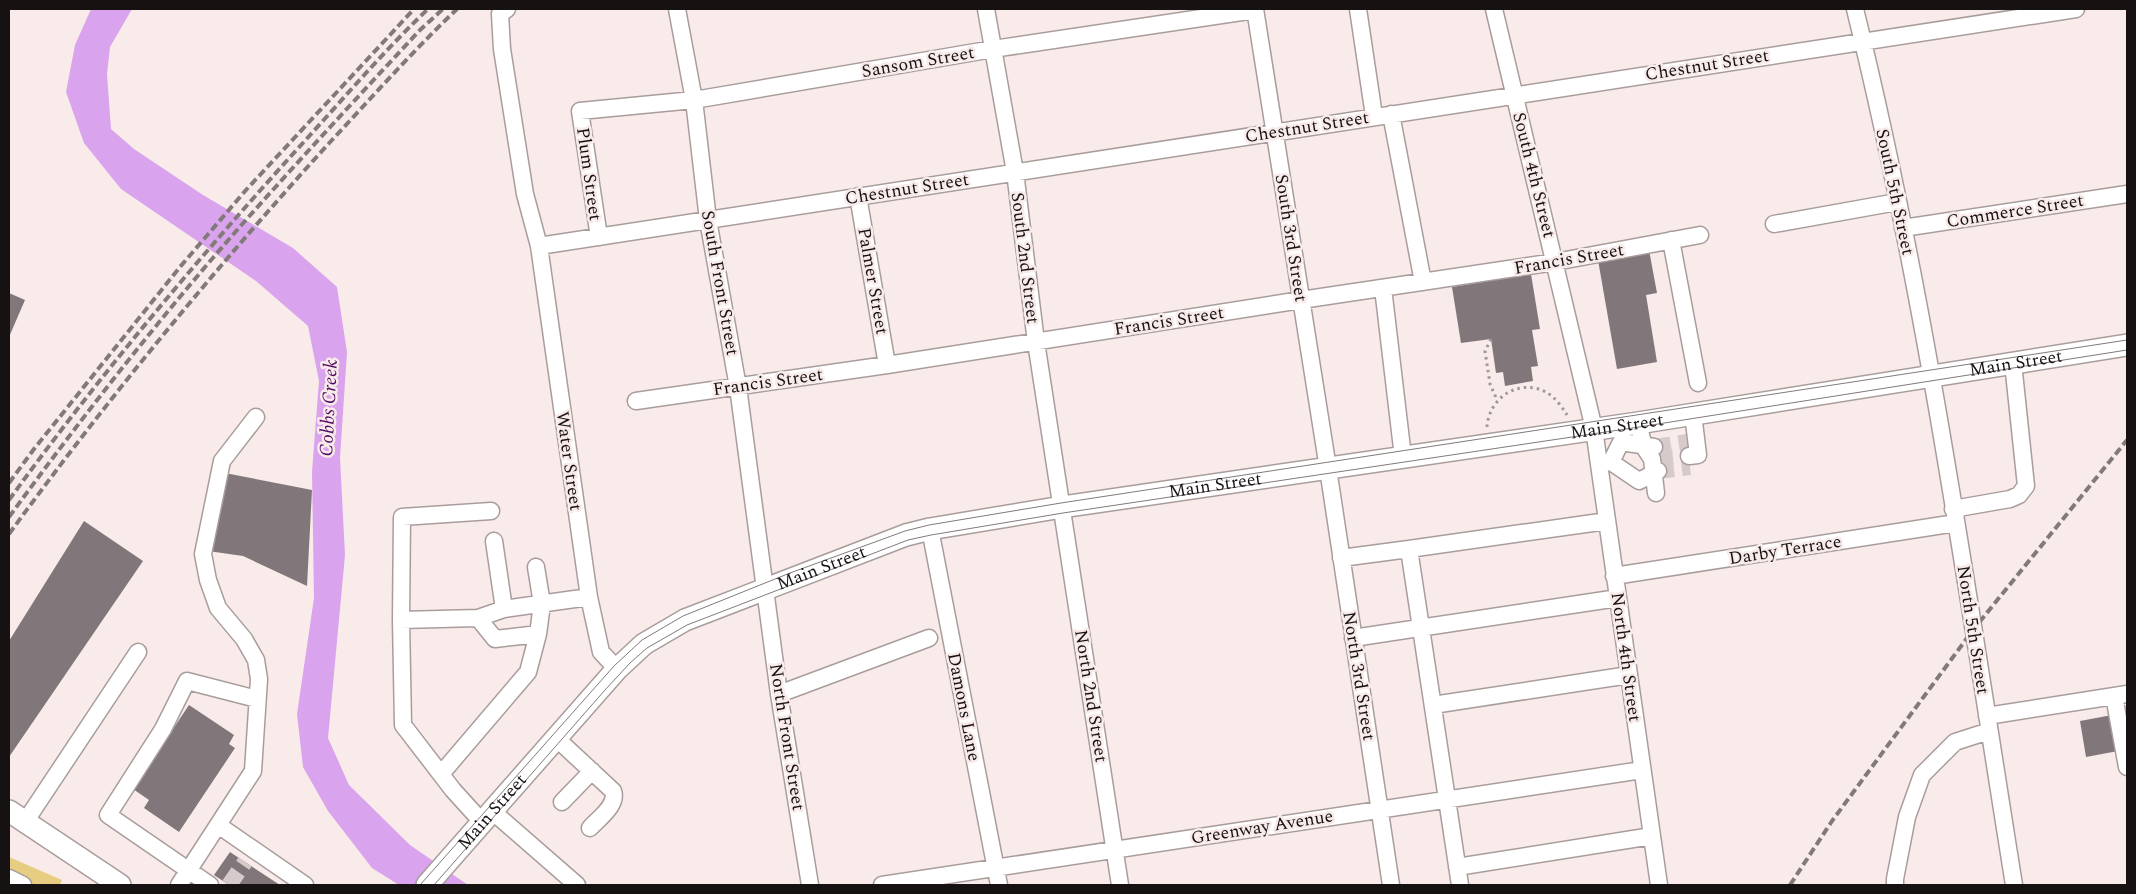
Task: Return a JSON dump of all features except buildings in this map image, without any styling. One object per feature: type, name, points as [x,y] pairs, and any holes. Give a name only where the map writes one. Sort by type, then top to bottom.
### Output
[{"type":"main road","name":"Main Street","points":[[427,885],[617,669],[644,644],[685,620],[906,536],[930,529],[1062,507],[1594,430],[2127,345]]},
{"type":"main road","points":[[17,816],[120,885]]},
{"type":"street","name":"Water Street","points":[[507,9],[500,14],[502,49],[525,194],[538,246],[589,597],[601,652],[617,669]]},
{"type":"street","name":"South Front Street","points":[[677,9],[694,100],[708,220],[738,387],[766,588]]},
{"type":"street","name":"South 2nd Street","points":[[986,9],[1014,172],[1036,342],[1062,507]]},
{"type":"street","points":[[1358,9],[1374,116]]},
{"type":"street","name":"South 4th Street","points":[[1494,9],[1594,430]]},
{"type":"street","name":"South 5th Street","points":[[1855,9],[1903,228],[1932,375]]},
{"type":"street","name":"Chestnut Street","points":[[538,246],[1863,41],[2006,14],[2076,9]]},
{"type":"street","name":"Sansom Street","points":[[580,111],[694,100],[993,49],[1255,10]]},
{"type":"street","name":"South 3rd Street","points":[[1255,10],[1328,468]]},
{"type":"street","name":"Plum Street","points":[[580,111],[599,237]]},
{"type":"street","points":[[1391,114],[1423,282]]},
{"type":"street","name":"Commerce Street","points":[[1903,228],[2127,194]]},
{"type":"street","name":"Palmer Street","points":[[858,196],[887,365]]},
{"type":"street","points":[[1774,224],[1897,202]]},
{"type":"street","name":"Francis Street","points":[[636,401],[887,365],[1555,262],[1700,235]]},
{"type":"street","points":[[1672,240],[1698,383]]},
{"type":"street","points":[[1383,288],[1403,457]]},
{"type":"street","name":"Darby Terrace","points":[[1614,576],[1955,516],[2019,495],[2026,486],[2013,363]]},
{"type":"street","name":"North 5th Street","points":[[1932,375],[2014,885]]},
{"type":"street","points":[[1692,452],[1693,414]]},
{"type":"street","points":[[184,878],[253,771],[259,679],[256,660],[244,640],[218,608],[208,580],[203,554],[222,461],[256,417]]},
{"type":"street","points":[[1638,423],[1653,459],[1656,493]]},
{"type":"street","name":"North 4th Street","points":[[1594,430],[1605,462],[1606,521],[1659,885]]},
{"type":"street","points":[[1621,442],[1653,459],[1639,481],[1605,462],[1621,442]]},
{"type":"street","name":"North 3rd Street","points":[[1328,468],[1391,885]]},
{"type":"street","name":"North 2nd Street","points":[[1062,507],[1120,885]]},
{"type":"street","points":[[491,511],[402,517],[403,725],[441,774],[487,817],[577,885]]},
{"type":"street","points":[[1341,558],[1606,521]]},
{"type":"street","name":"Damons Lane","points":[[930,529],[998,885]]},
{"type":"street","points":[[494,541],[504,609]]},
{"type":"street","points":[[1409,549],[1460,885]]},
{"type":"street","points":[[441,774],[528,672],[538,634],[542,604],[536,567]]},
{"type":"street","name":"North Front Street","points":[[766,588],[779,694],[810,885]]},
{"type":"street","points":[[401,620],[478,618],[504,609],[589,597]]},
{"type":"street","points":[[1353,638],[1618,598]]},
{"type":"street","points":[[478,618],[495,639],[538,634]]},
{"type":"street","points":[[779,694],[929,638]]},
{"type":"street","points":[[17,816],[138,652]]},
{"type":"street","points":[[1433,705],[1629,675]]},
{"type":"street","points":[[210,885],[184,878],[108,814],[163,729],[187,681],[257,699]]},
{"type":"street","points":[[1896,885],[1894,879],[1907,817],[1922,775],[1955,742],[1988,724],[2121,695],[2127,767]]},
{"type":"street","points":[[556,738],[592,770],[613,791],[615,796],[613,803],[590,828]]},
{"type":"street","points":[[562,802],[592,770]]},
{"type":"street","name":"Greenway Avenue","points":[[882,885],[1642,770]]},
{"type":"street","points":[[218,825],[249,856],[284,879],[304,885]]},
{"type":"street","points":[[1457,867],[1652,836]]},
{"type":"street","points":[[9,878],[23,885]]},
{"type":"path","points":[[1491,339],[1485,351],[1490,384],[1497,400]]},
{"type":"path","points":[[1488,444],[1488,416],[1497,400],[1514,390],[1523,388],[1544,392],[1552,396],[1567,414],[1572,432]]},
{"type":"shaded area","points":[[9,857],[62,880],[60,885],[9,885]]},
{"type":"water","name":"Cobbs Creek","points":[[91,9],[132,9],[110,47],[107,74],[111,129],[134,149],[203,195],[293,248],[337,287],[347,352],[340,458],[345,555],[328,738],[349,785],[410,845],[468,885],[399,885],[372,868],[328,811],[303,767],[297,714],[314,598],[312,472],[319,381],[308,326],[256,281],[121,189],[84,143],[66,92],[75,45]]},
{"type":"tunnel","points":[[1655,447],[1687,442]]},
{"type":"tunnel","points":[[1657,459],[1689,456]]},
{"type":"tunnel","points":[[1658,471],[1690,467]]},
{"type":"tunnel","points":[[229,885],[245,862]]},
{"type":"tram line","points":[[420,885],[614,666],[642,640],[683,616],[790,573],[905,531],[929,525],[1061,503],[2127,340]]},
{"type":"tram line","points":[[434,885],[605,690],[647,648],[687,625],[908,540],[1063,513],[1639,427],[2127,350]]},
{"type":"railway","points":[[9,483],[34,449],[180,267],[246,190],[414,9]]},
{"type":"railway","points":[[9,500],[44,452],[155,312],[272,177],[369,70],[428,9]]},
{"type":"railway","points":[[9,517],[100,396],[196,278],[321,137],[420,30],[443,9]]},
{"type":"railway","points":[[9,534],[85,432],[247,235],[409,57],[457,9]]},
{"type":"railway","points":[[1790,885],[1832,821],[1973,630],[2127,440]]}]
